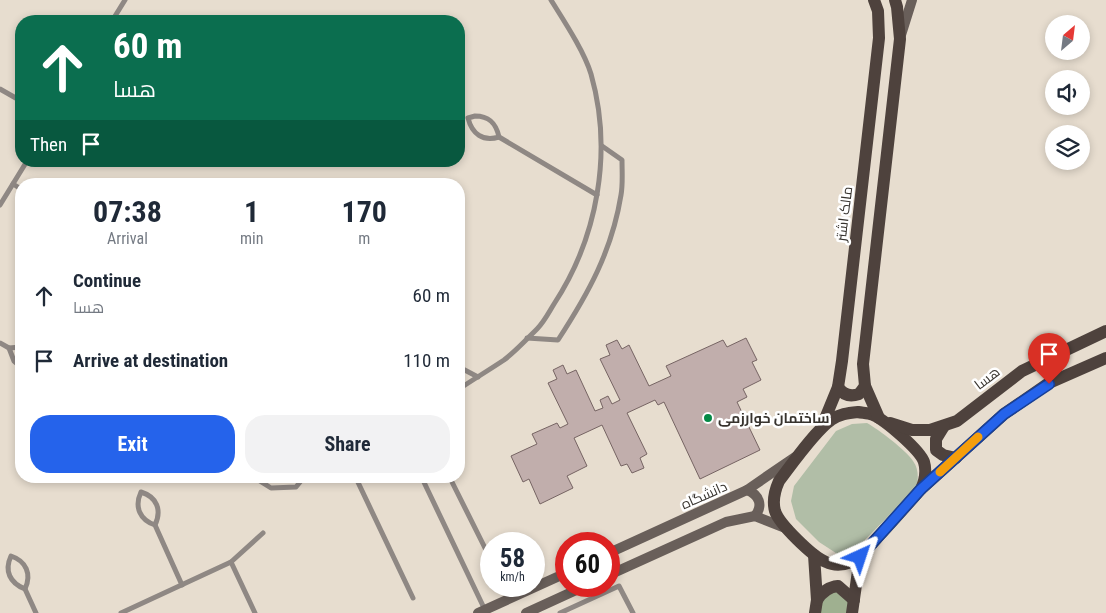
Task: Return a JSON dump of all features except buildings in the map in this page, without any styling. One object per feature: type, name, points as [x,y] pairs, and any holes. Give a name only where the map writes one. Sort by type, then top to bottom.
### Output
[{"type":"main road","name":"مالک اشتر","points":[[821,430],[838,387],[842,361],[880,38],[878,11],[874,0]]},
{"type":"main road","points":[[895,0],[900,39]]},
{"type":"main road","points":[[882,419],[865,386],[862,364],[900,39],[912,0]]},
{"type":"main road","name":"هسا","points":[[882,419],[912,430],[930,430],[957,421],[1022,371],[1106,331]]},
{"type":"main road","points":[[921,489],[925,481],[926,472],[920,454],[882,419],[872,414],[858,412],[844,414],[831,420],[821,430],[779,481],[773,500],[779,520],[814,555],[825,562],[844,564],[860,557],[921,489],[1004,414],[1049,384],[1106,358]]},
{"type":"main road","points":[[838,387],[844,394],[854,396],[859,394],[865,386]]},
{"type":"main road","points":[[944,426],[936,439],[936,450],[943,455],[956,458]]},
{"type":"main road","name":"دانشگاه","points":[[620,548],[747,490],[804,451]]},
{"type":"main road","points":[[747,490],[755,495],[760,503],[760,508],[755,516]]},
{"type":"main road","points":[[620,570],[726,522],[755,516],[789,530]]},
{"type":"main road","points":[[814,555],[817,600],[815,613]]},
{"type":"main road","points":[[852,613],[860,557]]},
{"type":"main road","points":[[481,612],[555,578]]},
{"type":"main road","points":[[817,600],[829,588],[838,586],[854,600]]},
{"type":"main road","points":[[526,613],[560,597]]},
{"type":"lane","points":[[116,15],[125,0]]},
{"type":"lane","points":[[465,385],[505,359],[538,327],[563,290],[582,251],[591,223],[597,195],[602,146],[597,103],[590,72],[570,31],[551,0]]},
{"type":"lane","points":[[0,89],[15,98]]},
{"type":"lane","points":[[499,136],[492,139],[479,136],[473,131],[468,118],[482,116],[489,119],[494,124],[499,136],[597,195]]},
{"type":"lane","points":[[527,338],[558,340],[583,302],[603,260],[614,227],[621,194],[622,160],[602,146]]},
{"type":"lane","points":[[17,178],[23,167]]},
{"type":"lane","points":[[0,205],[15,181]]},
{"type":"lane","points":[[0,343],[9,348],[15,347]]},
{"type":"lane","points":[[9,348],[15,363]]},
{"type":"lane","points":[[465,370],[478,377]]},
{"type":"lane","points":[[262,483],[270,488],[296,487],[299,483]]},
{"type":"lane","points":[[358,483],[413,598]]},
{"type":"lane","points":[[424,483],[481,612]]},
{"type":"lane","points":[[452,483],[480,538]]},
{"type":"lane","points":[[155,525],[148,523],[139,512],[137,506],[141,492],[148,494],[157,505],[159,511],[155,525],[182,585]]},
{"type":"lane","points":[[121,613],[231,562],[263,533]]},
{"type":"lane","points":[[25,589],[28,582],[27,568],[18,558],[11,556],[7,570],[9,576],[18,586],[25,589],[36,613]]},
{"type":"lane","points":[[231,562],[255,613]]},
{"type":"lane","points":[[560,613],[619,586],[632,613]]},
{"type":"green space","points":[[867,423],[910,457],[917,470],[917,487],[853,552],[839,555],[819,542],[796,519],[791,501],[794,486],[836,431],[852,424]]},
{"type":"green space","points":[[837,589],[849,603],[848,613],[818,613],[819,600]]},
{"type":"slow traffic","points":[[940,472],[978,437]]},
{"type":"place","name":"ساختمان خوارزمی","points":[[708,418]]},
{"type":"route","points":[[860,557],[921,489],[1004,414],[1049,384]]}]
